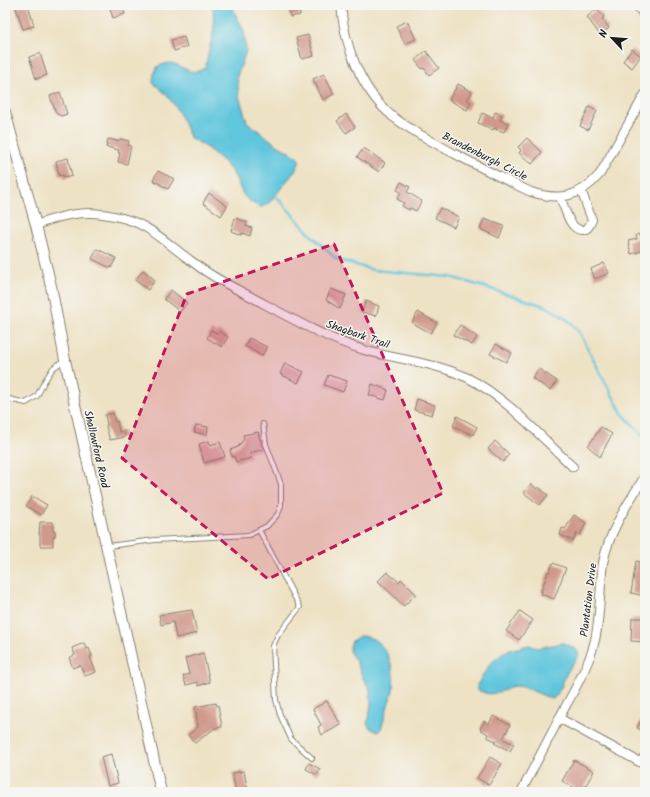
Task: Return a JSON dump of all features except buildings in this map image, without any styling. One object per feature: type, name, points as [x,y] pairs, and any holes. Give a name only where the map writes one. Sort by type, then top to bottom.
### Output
[{"type":"street","name":"Brandenburgh Circle","points":[[340,5],[344,31],[360,74],[372,94],[391,115],[425,138],[531,192],[546,197],[571,195],[592,183],[600,174],[645,94]]},
{"type":"street","points":[[638,5],[645,15]]},
{"type":"street","name":"Shallowford Road","points":[[5,112],[51,286],[65,360],[160,792]]},
{"type":"street","points":[[560,197],[572,226],[577,229],[584,230],[589,227],[592,220],[582,190]]},
{"type":"street","name":"Shagbark Trail","points":[[36,225],[59,216],[83,213],[107,214],[132,221],[153,232],[191,262],[220,280],[321,333],[364,350],[438,367],[468,378],[488,390],[506,404],[573,466]]},
{"type":"street","name":"Plantation Drive","points":[[521,792],[584,671],[592,650],[598,626],[604,561],[611,537],[621,514],[645,476]]},
{"type":"street","points":[[559,718],[642,763]]},
{"type":"lane","points":[[5,396],[9,399],[26,403],[37,396],[53,368],[65,360]]},
{"type":"lane","points":[[107,546],[154,540],[249,535],[267,526],[278,514],[281,506],[281,484],[266,444],[263,424]]},
{"type":"lane","points":[[259,530],[300,607],[278,635],[273,646],[276,700],[280,715],[291,739],[312,758]]},
{"type":"lane","points":[[642,763],[645,751]]},
{"type":"highlighted area","points":[[334,244],[443,493],[268,579],[122,458],[187,294]]},
{"type":"water","points":[[213,5],[231,5],[244,31],[246,51],[237,76],[239,96],[247,122],[277,145],[295,155],[300,161],[295,171],[267,205],[260,207],[246,198],[228,167],[218,157],[189,137],[176,107],[171,100],[153,83],[154,74],[158,66],[164,64],[176,64],[191,71],[205,68],[214,29]]},
{"type":"water","points":[[359,636],[368,637],[376,641],[382,647],[391,663],[393,672],[393,690],[381,729],[378,732],[370,728],[367,723],[371,703],[370,689],[364,680],[356,661],[350,653],[352,641]]},
{"type":"water","points":[[563,643],[576,649],[579,655],[569,669],[560,689],[553,699],[518,686],[513,686],[492,694],[478,690],[477,685],[490,664],[506,651],[529,645],[537,648]]},
{"type":"waterway","points":[[275,195],[310,234],[336,259],[373,270],[450,277],[545,306],[561,315],[580,333],[622,413],[645,438]]}]
